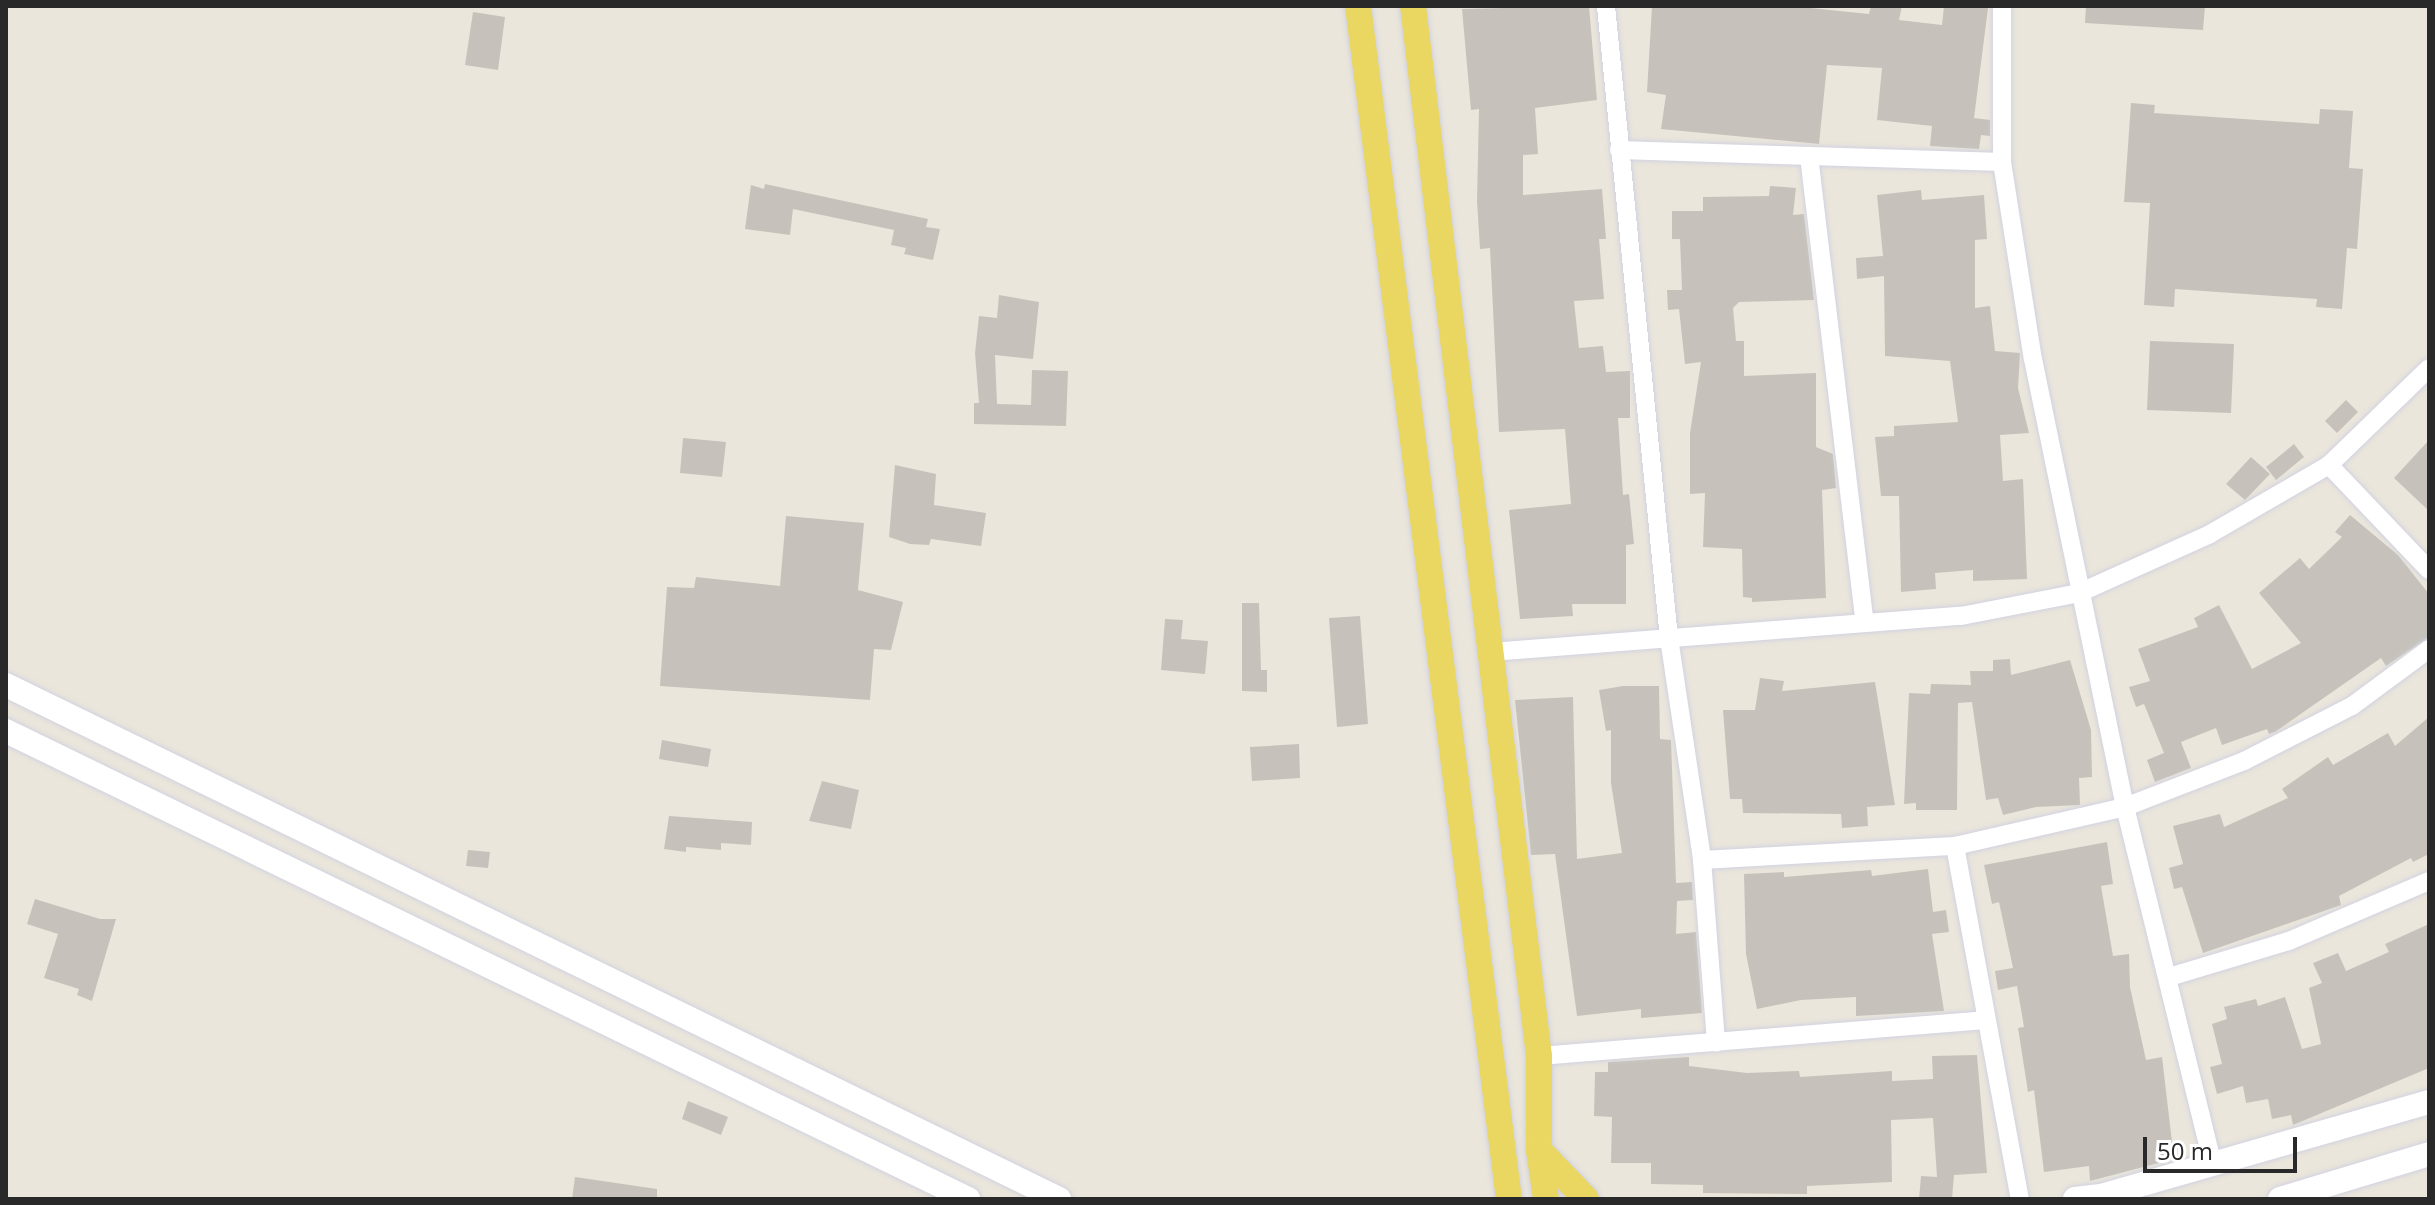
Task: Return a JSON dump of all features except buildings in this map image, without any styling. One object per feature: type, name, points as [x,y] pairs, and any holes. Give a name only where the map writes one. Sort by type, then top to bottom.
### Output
[{"type":"main road","points":[[1358,6],[1509,1199]]},
{"type":"main road","points":[[1413,6],[1539,1056],[1539,1150],[1546,1199]]},
{"type":"main road","points":[[1539,1150],[1586,1199]]},
{"type":"street","points":[[1606,6],[1669,638],[1702,860],[1716,1042]]},
{"type":"street","points":[[2002,6],[2002,162],[2079,593],[2125,807],[2213,1165]]},
{"type":"street","points":[[1619,150],[2002,162]]},
{"type":"street","points":[[1809,156],[1865,623]]},
{"type":"street","points":[[1490,652],[1961,616],[2079,593],[2210,534],[2329,465],[2429,368]]},
{"type":"street","points":[[2329,465],[2429,570]]},
{"type":"street","points":[[1702,860],[1955,846],[2125,807],[2244,761],[2352,706],[2429,649]]},
{"type":"street","points":[[6,685],[1059,1199]]},
{"type":"street","points":[[6,731],[968,1199]]},
{"type":"street","points":[[1955,846],[2020,1199]]},
{"type":"street","points":[[2169,977],[2289,941],[2429,881]]},
{"type":"street","points":[[1539,1056],[1986,1020]]},
{"type":"street","points":[[2075,1199],[2213,1165],[2429,1102]]},
{"type":"street","points":[[2280,1199],[2429,1154]]}]
